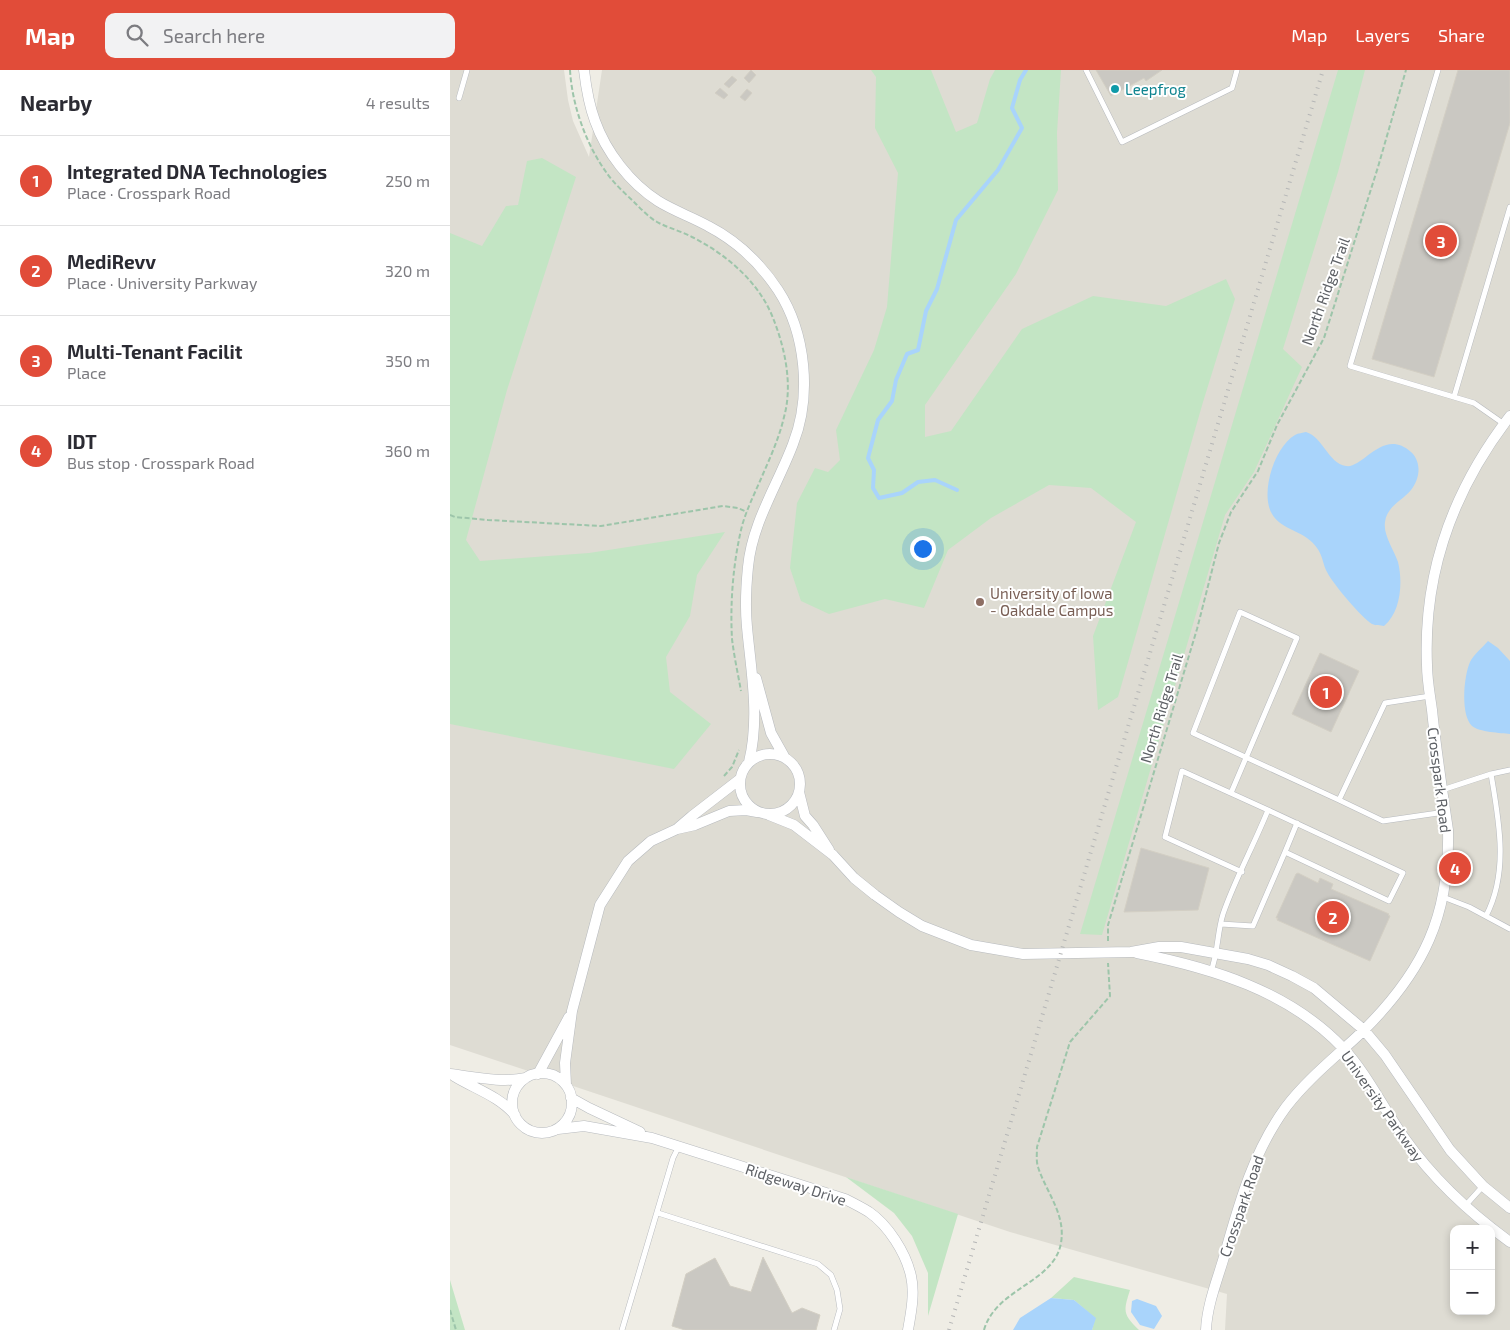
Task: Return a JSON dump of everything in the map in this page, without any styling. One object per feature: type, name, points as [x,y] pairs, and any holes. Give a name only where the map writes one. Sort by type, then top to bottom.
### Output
[{"type":"street","points":[[584,70],[595,121],[621,166],[636,184],[657,200],[709,226],[735,243],[761,267],[779,292],[793,319],[800,346],[804,394],[801,419],[794,442],[764,509],[752,542],[750,557],[746,595],[747,626],[752,667],[754,735],[749,762]]},
{"type":"street","name":"Crosspark Road","points":[[1206,1330],[1208,1310],[1246,1182],[1268,1133],[1287,1106],[1391,1001],[1410,975],[1433,932],[1443,897],[1448,857],[1448,830],[1426,666],[1426,628],[1429,599],[1443,539],[1459,499],[1473,469],[1507,420]]},
{"type":"street","points":[[451,1074],[507,1106],[522,1125],[529,1130],[538,1133],[548,1133],[565,1123],[570,1114],[572,1104],[566,1085],[566,1063],[572,1011],[600,904],[628,861],[651,841],[677,829],[695,825],[729,811],[757,812],[769,815],[786,811],[793,804],[799,792],[799,776],[795,766],[786,758],[771,732],[752,667]]},
{"type":"street","points":[[757,812],[743,799],[740,779],[743,770],[749,762],[758,756],[768,754],[786,758]]},
{"type":"street","points":[[677,829],[740,779]]},
{"type":"street","name":"University Parkway","points":[[799,792],[805,816],[833,855],[854,878],[875,895],[922,926],[946,936],[971,945],[1023,954],[1131,952],[1159,947],[1182,947],[1215,952],[1268,965],[1314,988],[1364,1030],[1385,1055],[1450,1150],[1484,1186],[1510,1208]]},
{"type":"street","name":"University Parkway","points":[[769,815],[794,825],[833,855]]},
{"type":"street","name":"University Parkway","points":[[1131,952],[1211,971],[1257,989],[1295,1008],[1343,1049],[1426,1166],[1465,1206],[1510,1242]]},
{"type":"street","points":[[538,1074],[572,1011]]},
{"type":"street","points":[[451,1074],[512,1081],[538,1074],[554,1076],[566,1085]]},
{"type":"street","points":[[515,1115],[513,1099],[516,1090],[526,1078]]},
{"type":"street","name":"Ridgeway Drive","points":[[571,1098],[652,1138]]},
{"type":"street","name":"Ridgeway Drive","points":[[558,1128],[584,1126],[652,1138],[845,1199],[870,1213],[887,1229],[902,1253],[912,1276],[912,1304],[908,1330]]},
{"type":"lane","points":[[459,98],[467,70]]},
{"type":"lane","points":[[1086,70],[1122,142],[1232,88],[1237,70]]},
{"type":"lane","points":[[1438,70],[1350,366],[1474,403],[1507,420]]},
{"type":"lane","points":[[1454,397],[1510,207]]},
{"type":"lane","points":[[1231,793],[1246,757],[1297,638],[1240,612],[1194,733],[1246,757],[1339,800],[1383,821],[1445,812]]},
{"type":"lane","points":[[1339,800],[1385,704],[1430,696]]},
{"type":"lane","points":[[1442,790],[1491,774],[1510,770]]},
{"type":"lane","points":[[1242,872],[1165,836],[1182,771],[1403,873],[1389,901],[1284,852]]},
{"type":"lane","points":[[1486,916],[1498,883],[1500,862],[1498,815],[1491,774]]},
{"type":"lane","points":[[1211,971],[1215,962],[1217,938],[1223,916],[1268,810]]},
{"type":"lane","points":[[1222,924],[1252,926],[1297,823]]},
{"type":"lane","points":[[1443,897],[1510,929]]},
{"type":"lane","points":[[622,1330],[673,1158],[679,1146]]},
{"type":"lane","points":[[1465,1206],[1484,1186]]},
{"type":"lane","points":[[658,1213],[818,1264],[830,1275],[837,1290],[840,1309],[834,1330]]},
{"type":"path","points":[[570,70],[578,111],[589,142],[606,173],[630,199],[656,222],[692,237],[715,250],[735,265],[759,292],[773,316],[783,348],[789,385],[785,416],[741,529],[735,561],[732,640],[742,695]]},
{"type":"path","name":"North Ridge Trail","points":[[984,1330],[996,1307],[1015,1291],[1042,1274],[1056,1258],[1061,1243],[1061,1228],[1056,1204],[1037,1165],[1037,1147],[1070,1042],[1110,996],[1107,952],[1108,925],[1197,629],[1220,543],[1231,512],[1258,471],[1277,425],[1324,338],[1378,167],[1406,70]]},
{"type":"path","points":[[450,515],[480,519],[612,526],[723,506],[738,508],[747,512]]},
{"type":"path","points":[[720,794],[714,786],[732,767],[741,747]]},
{"type":"path","points":[[450,1310],[456,1330]]},
{"type":"shaded area","name":"University of Iowa - Oakdale Campus","points":[[450,70],[564,70],[573,121],[589,157],[602,70],[1510,70],[1510,1330],[1225,1330],[1227,1294],[1010,1232],[450,1045]]},
{"type":"green space","points":[[871,70],[931,70],[956,132],[977,123],[990,79],[995,70],[1061,70],[1057,133],[1058,190],[1016,274],[925,405],[925,437],[951,431],[1022,329],[1093,296],[1166,306],[1226,279],[1235,299],[1203,402],[1118,697],[1098,710],[1093,636],[1136,522],[1091,488],[1049,485],[991,518],[948,550],[924,608],[885,599],[829,614],[801,601],[790,568],[797,503],[815,468],[828,472],[840,460],[836,430],[874,350],[887,307],[898,173],[875,128],[876,77]]},
{"type":"green space","points":[[1338,70],[1365,70],[1338,172],[1283,349],[1302,367],[1254,472],[1225,515],[1102,935],[1080,934]]},
{"type":"green space","points":[[542,158],[576,177],[507,390],[466,540],[480,561],[589,553],[725,532],[697,575],[690,616],[666,657],[670,692],[711,724],[674,769],[450,724],[450,233],[482,246],[506,206],[518,205],[527,161]]},
{"type":"green space","points":[[846,1177],[958,1214],[928,1316],[928,1273],[912,1236],[894,1213]]},
{"type":"green space","points":[[1074,1277],[1130,1290],[1126,1303],[1126,1312],[1127,1316],[1139,1330],[1092,1330],[1095,1318],[1074,1300],[1051,1298]]},
{"type":"green space","points":[[450,1280],[465,1330],[450,1330]]},
{"type":"water","points":[[1306,432],[1317,439],[1335,460],[1346,466],[1353,465],[1383,446],[1391,444],[1401,446],[1415,456],[1419,471],[1414,486],[1386,516],[1385,527],[1387,537],[1400,570],[1400,587],[1394,613],[1384,626],[1372,624],[1362,615],[1330,577],[1319,551],[1313,543],[1308,538],[1284,526],[1274,517],[1269,508],[1268,485],[1275,461],[1287,441],[1296,434]]},
{"type":"water","points":[[1488,641],[1498,648],[1510,661],[1510,734],[1475,728],[1468,721],[1466,713],[1464,695],[1468,668],[1474,656]]},
{"type":"water","points":[[1051,1298],[1074,1300],[1096,1318],[1092,1330],[1013,1330],[1020,1318]]},
{"type":"water","points":[[1137,1299],[1156,1306],[1162,1316],[1154,1329],[1140,1325],[1131,1312],[1132,1301]]},
{"type":"building","points":[[751,70],[756,75],[749,83],[744,78]]},
{"type":"building","name":"Leepfrog","points":[[1096,70],[1162,70],[1146,81],[1144,78],[1111,96]]},
{"type":"building","points":[[1458,70],[1510,70],[1510,123],[1434,377],[1372,359]]},
{"type":"building","points":[[732,76],[737,80],[729,88],[724,84]]},
{"type":"building","points":[[720,88],[728,95],[724,99],[715,93]]},
{"type":"building","points":[[747,89],[752,93],[745,101],[740,97]]},
{"type":"building","points":[[1320,653],[1359,671],[1331,732],[1292,714]]},
{"type":"building","points":[[1141,848],[1209,868],[1198,910],[1124,912]]},
{"type":"building","points":[[1298,873],[1318,883],[1320,878],[1333,884],[1331,889],[1389,914],[1390,916],[1370,961],[1277,920],[1278,918],[1276,918]]},
{"type":"building","points":[[763,1257],[792,1313],[802,1308],[820,1315],[816,1330],[685,1330],[672,1326],[686,1274],[715,1258],[730,1286],[751,1292]]},
{"type":"waterway","points":[[957,490],[935,480],[918,482],[902,493],[879,498],[873,488],[874,470],[868,458],[878,420],[892,401],[896,380],[907,354],[918,350],[926,311],[937,289],[956,220],[998,170],[1022,128],[1012,108],[1020,80],[1026,70]]},
{"type":"railway","points":[[949,1330],[1323,70]]},
{"type":"place","name":"Leepfrog","points":[[1115,89]]},
{"type":"place","name":"Multi-Tenant Facilit","points":[[1441,241]]},
{"type":"place","name":"University of Iowa - Oakdale Campus","points":[[980,602]]},
{"type":"place","name":"Integrated DNA Technologies","points":[[1326,692]]},
{"type":"place","name":"IDT","points":[[1455,868]]},
{"type":"place","name":"MediRevv","points":[[1333,917]]}]
